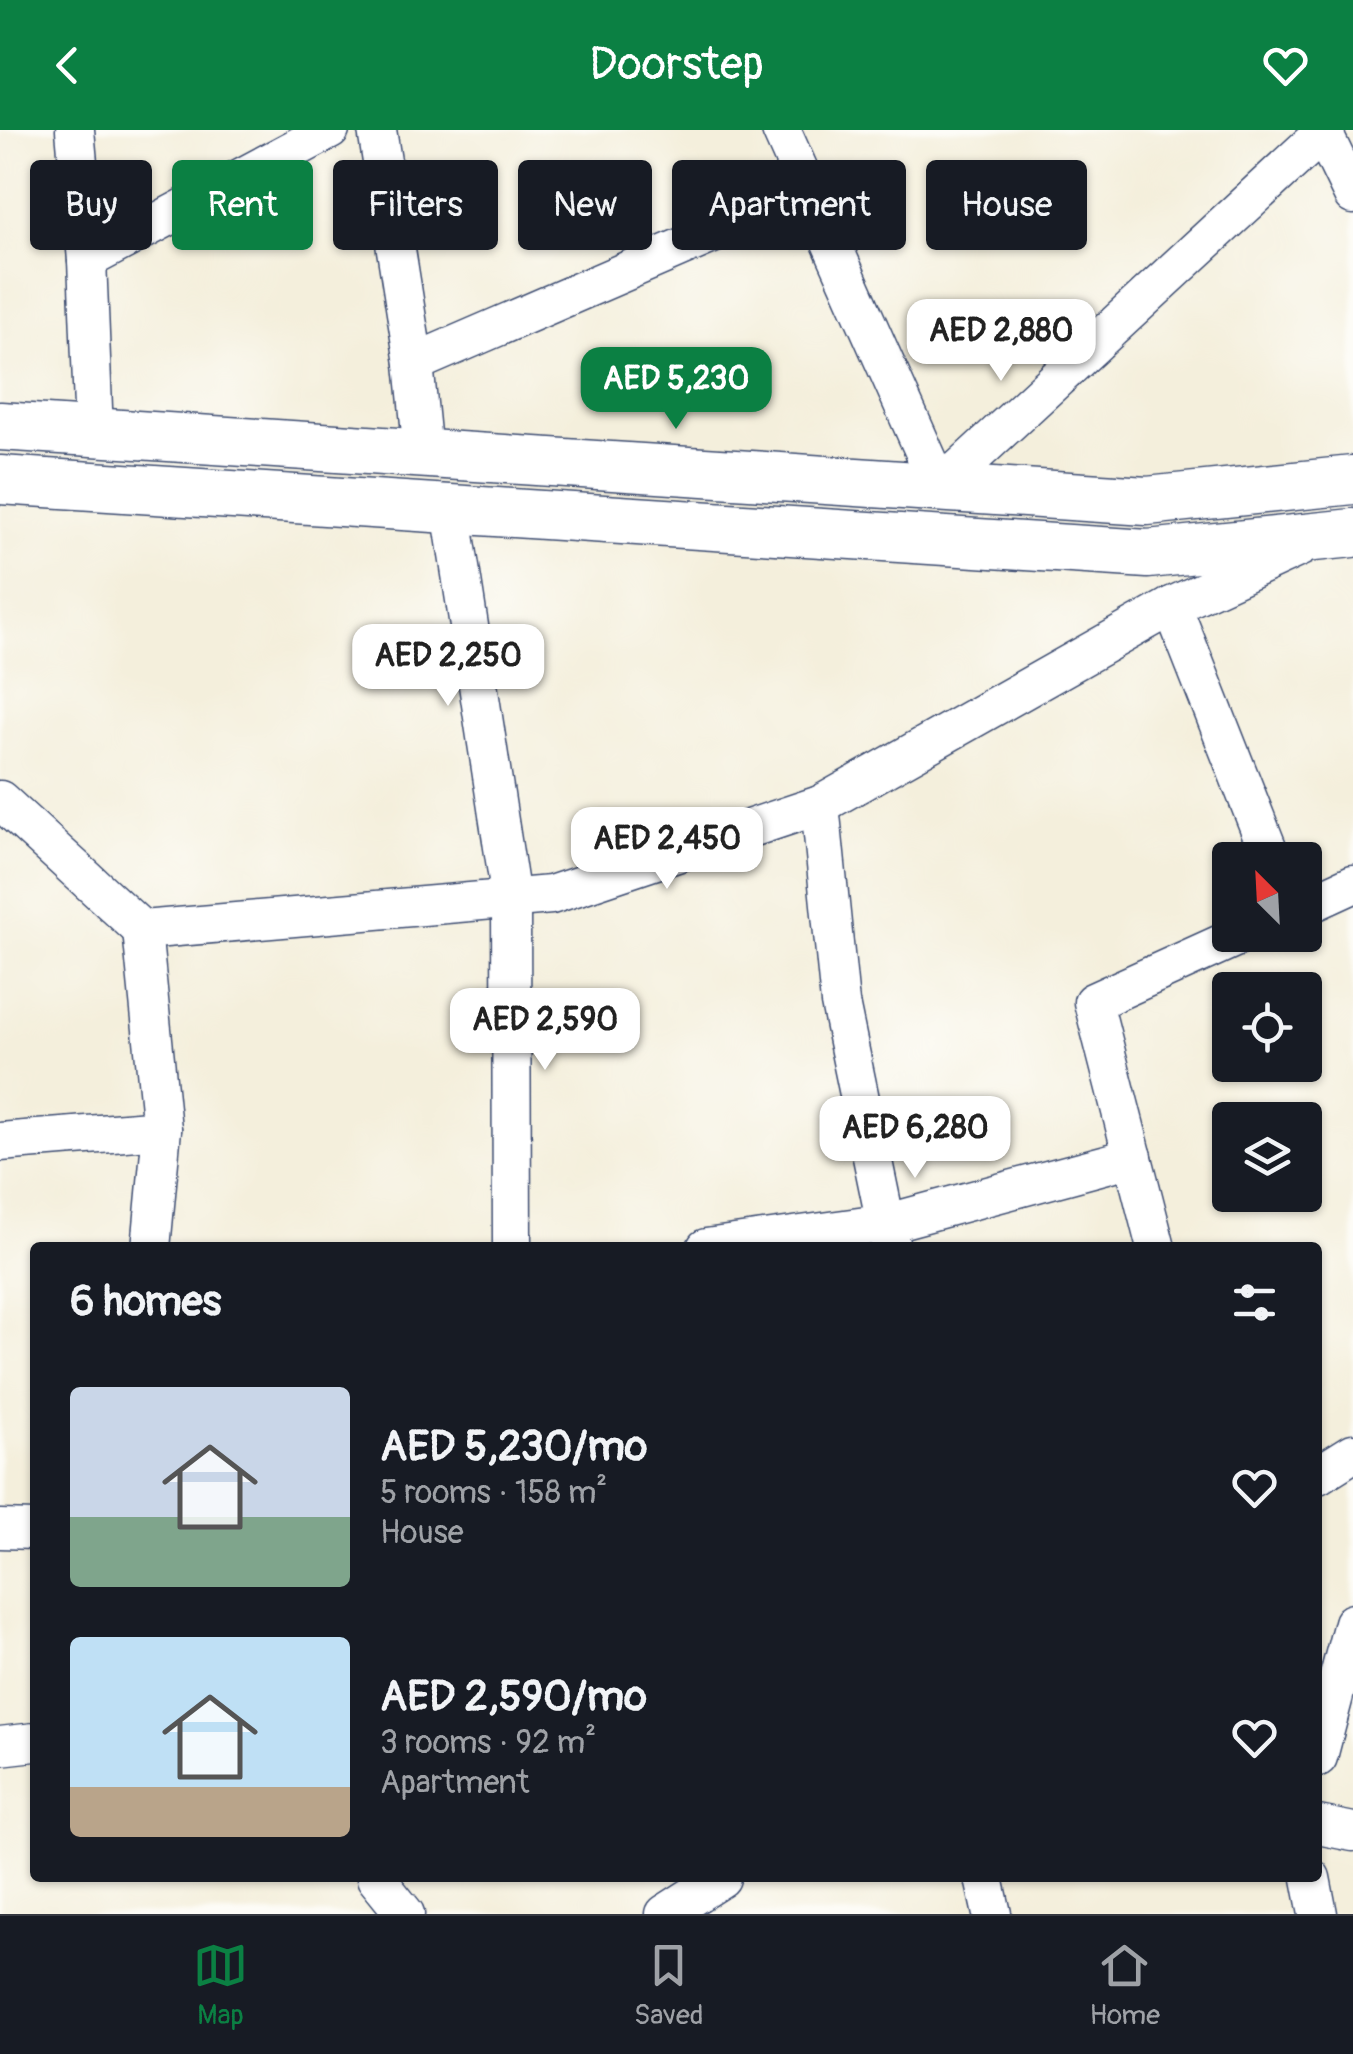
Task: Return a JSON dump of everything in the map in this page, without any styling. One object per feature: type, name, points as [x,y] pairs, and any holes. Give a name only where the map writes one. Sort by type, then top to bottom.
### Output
[{"type":"street","points":[[76,130],[87,260],[94,433]]},
{"type":"street","points":[[87,260],[330,130]]},
{"type":"street","points":[[378,130],[414,364],[423,454]]},
{"type":"street","points":[[782,130],[794,160]]},
{"type":"street","points":[[940,488],[1324,132],[1353,195]]},
{"type":"street","points":[[414,364],[676,250]]},
{"type":"street","points":[[833,250],[940,488]]},
{"type":"street","points":[[0,426],[1147,500],[1353,480]]},
{"type":"street","points":[[0,480],[1148,554],[1339,534]]},
{"type":"street","points":[[451,509],[511,899],[512,1242]]},
{"type":"street","points":[[142,930],[551,895],[820,806],[1172,606],[1339,534]]},
{"type":"street","points":[[1172,606],[1265,842]]},
{"type":"street","points":[[0,800],[142,930],[162,1130],[152,1242]]},
{"type":"street","points":[[820,806],[840,1003],[890,1235]]},
{"type":"street","points":[[1322,898],[1353,884]]},
{"type":"street","points":[[1154,1242],[1093,1002],[1212,948]]},
{"type":"street","points":[[0,1142],[162,1130]]},
{"type":"street","points":[[791,1242],[890,1235],[1133,1157]]},
{"type":"street","points":[[1322,1472],[1353,1453]]},
{"type":"street","points":[[0,1529],[30,1530]]},
{"type":"street","points":[[1322,1742],[1353,1624]]},
{"type":"street","points":[[0,1746],[30,1743]]},
{"type":"street","points":[[1322,1826],[1353,1832]]},
{"type":"street","points":[[379,1882],[405,1914]]},
{"type":"street","points":[[665,1914],[715,1882]]},
{"type":"street","points":[[985,1882],[992,1914]]},
{"type":"street","points":[[1312,1882],[1318,1914]]}]
